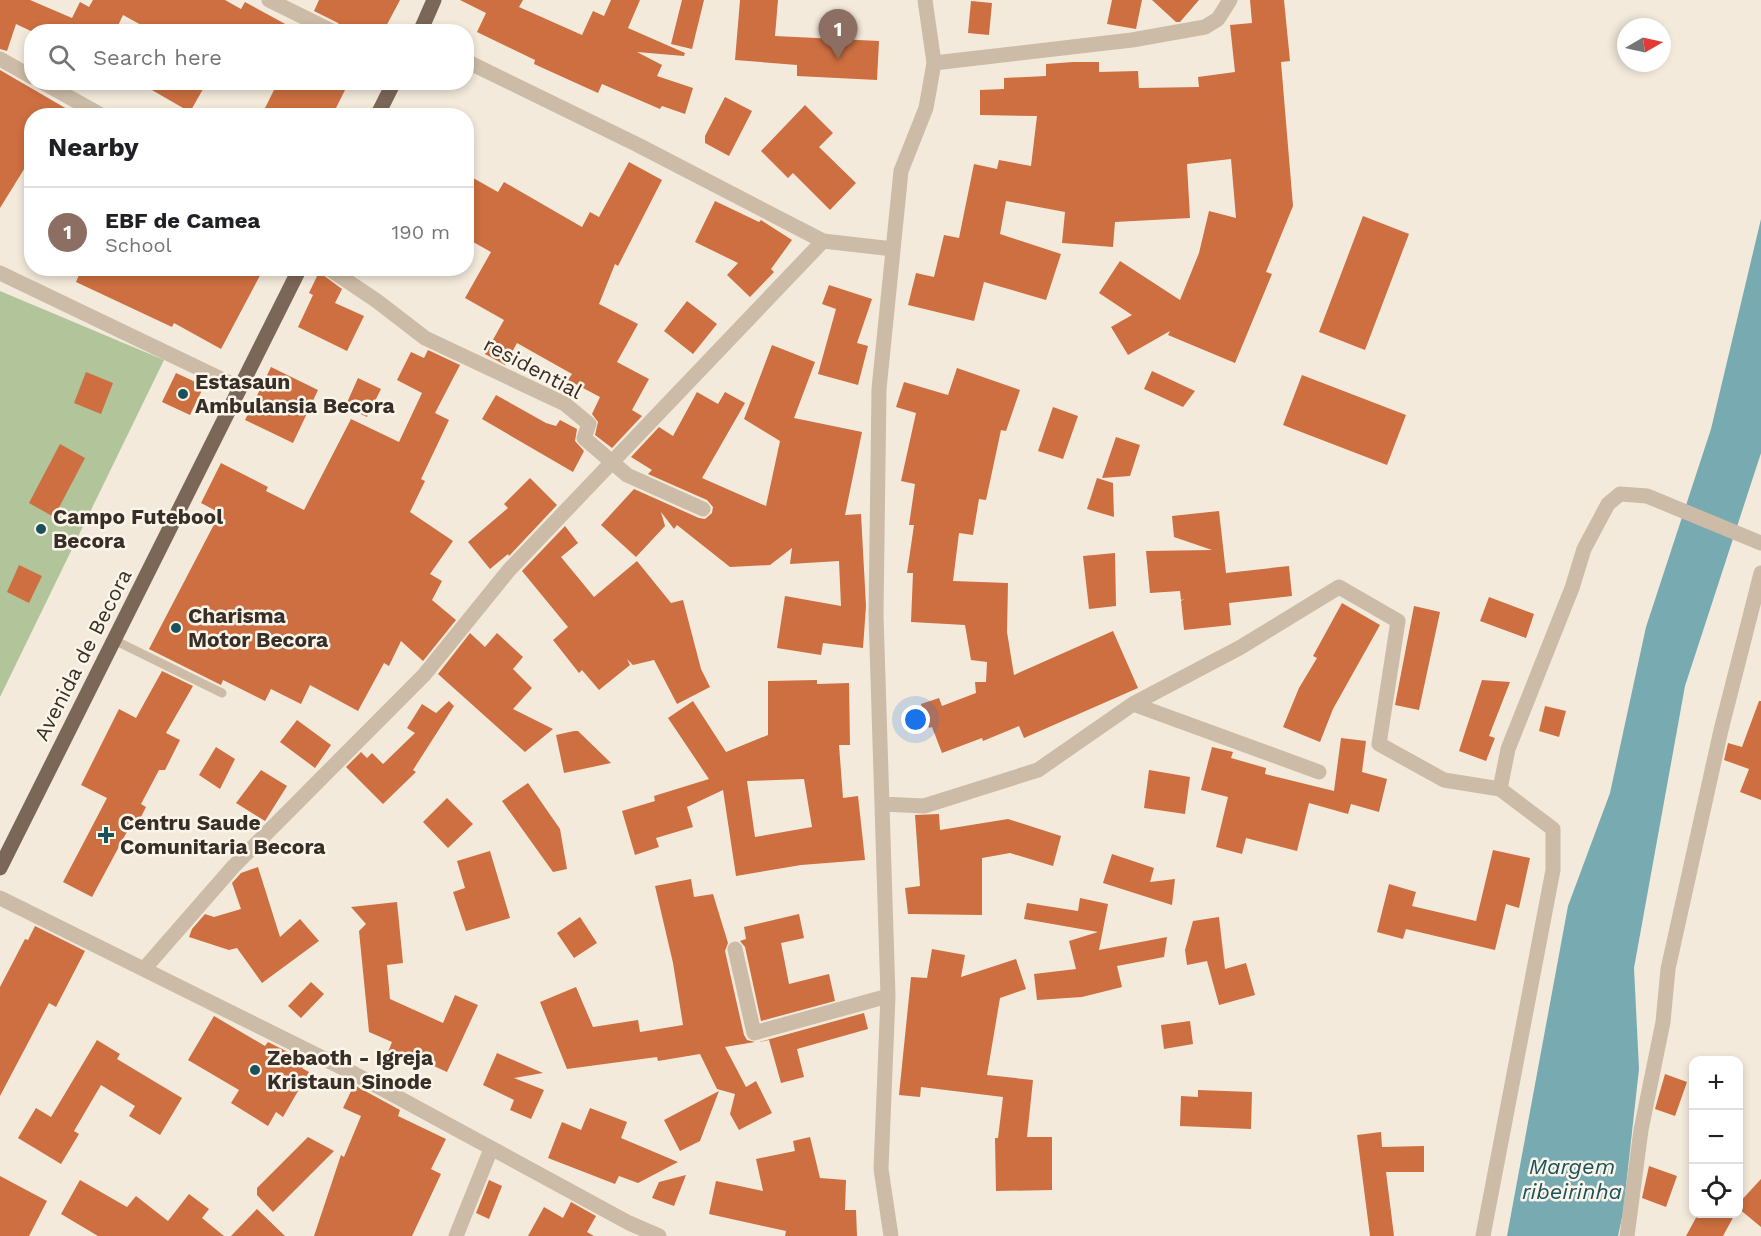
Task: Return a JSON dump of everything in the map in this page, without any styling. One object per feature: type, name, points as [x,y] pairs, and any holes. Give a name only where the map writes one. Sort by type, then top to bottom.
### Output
[{"type":"main road","points":[[424,24],[434,0]]},
{"type":"main road","points":[[381,108],[390,90]]},
{"type":"main road","name":"Avenida de Becora","points":[[0,868],[296,276]]},
{"type":"street","points":[[269,0],[318,24]]},
{"type":"street","points":[[891,1236],[881,1169],[888,996],[876,615],[879,388],[901,171],[926,108],[934,63],[925,0]]},
{"type":"street","points":[[934,63],[1132,40],[1205,27],[1218,19],[1230,0]]},
{"type":"street","points":[[0,59],[24,72]]},
{"type":"street","points":[[474,65],[638,145],[824,241],[893,249]]},
{"type":"street","points":[[56,90],[89,108]]},
{"type":"street","points":[[144,969],[233,867],[423,675],[509,570],[824,241]]},
{"type":"street","points":[[0,273],[240,388]]},
{"type":"street","name":"residential","points":[[340,276],[425,338],[565,404],[589,424],[585,438],[627,475],[703,509]]},
{"type":"street","points":[[1500,789],[1508,749],[1572,588],[1584,549],[1608,504],[1620,494],[1647,496],[1761,543]]},
{"type":"street","points":[[1627,1236],[1641,1130],[1663,1022],[1668,969],[1720,730],[1761,573]]},
{"type":"street","points":[[882,804],[924,806],[1038,770],[1133,704],[1241,647],[1339,587],[1398,621],[1379,744],[1444,780],[1500,789],[1553,829],[1553,870],[1483,1236]]},
{"type":"street","points":[[1133,704],[1319,772]]},
{"type":"street","points":[[0,898],[363,1078],[491,1149],[627,1230],[659,1236]]},
{"type":"street","points":[[735,949],[754,1033],[759,1034],[888,996]]},
{"type":"street","points":[[456,1236],[491,1149]]},
{"type":"lane","points":[[114,640],[222,693]]},
{"type":"green space","name":"Campo Futebool Becora","points":[[0,291],[164,360],[0,697]]},
{"type":"water","name":"Margem ribeirinha","points":[[1761,219],[1761,453],[1685,686],[1634,968],[1639,1069],[1623,1213],[1618,1236],[1507,1236],[1568,906],[1610,793],[1646,627],[1711,429]]},
{"type":"building","points":[[0,0],[30,0],[72,18],[80,2],[89,7],[93,0],[225,0],[241,9],[245,2],[285,24],[139,24],[123,15],[119,24],[24,24],[24,28],[16,24],[7,51],[0,49]]},
{"type":"building","points":[[319,0],[400,0],[387,24],[339,24],[314,11]]},
{"type":"building","points":[[460,0],[523,0],[519,7],[582,35],[593,11],[604,16],[611,0],[640,0],[628,28],[685,53],[684,56],[637,52],[662,65],[657,76],[693,88],[685,114],[662,106],[660,109],[602,84],[598,93],[534,64],[535,60],[477,32],[486,13]]},
{"type":"building","points":[[682,0],[704,0],[692,49],[671,44]]},
{"type":"building","points":[[740,0],[778,0],[775,36],[879,41],[877,80],[797,76],[797,65],[735,60]]},
{"type":"building","points":[[1112,0],[1142,0],[1136,29],[1107,24]]},
{"type":"building","points":[[1152,0],[1199,0],[1180,22],[1176,22]]},
{"type":"building","points":[[1250,0],[1284,0],[1290,61],[1281,62],[1293,206],[1266,272],[1272,274],[1235,363],[1168,335],[1170,331],[1128,355],[1111,327],[1132,315],[1099,293],[1120,261],[1180,300],[1199,253],[1209,211],[1236,218],[1231,159],[1187,164],[1190,218],[1115,222],[1113,247],[1062,243],[1065,212],[1006,201],[1000,234],[1061,254],[1046,300],[984,282],[974,321],[908,305],[916,273],[934,277],[944,235],[959,238],[974,164],[997,169],[999,160],[1031,166],[1037,116],[980,115],[980,90],[1004,89],[1004,78],[1046,76],[1046,64],[1073,62],[1099,62],[1099,72],[1138,71],[1139,88],[1199,87],[1198,77],[1235,72],[1230,25],[1252,23]]},
{"type":"building","points":[[971,1],[992,3],[989,35],[968,33]]},
{"type":"building","points":[[0,70],[24,84],[24,90],[34,90],[65,108],[24,108],[24,169],[0,208]]},
{"type":"building","points":[[152,90],[202,90],[192,108],[183,108]]},
{"type":"building","points":[[274,90],[345,90],[336,108],[265,108]]},
{"type":"building","points":[[725,97],[752,111],[729,156],[705,143],[705,136]]},
{"type":"building","points":[[805,105],[833,133],[819,147],[856,183],[830,210],[793,173],[788,178],[761,151]]},
{"type":"building","points":[[629,162],[662,180],[618,266],[615,264],[599,304],[638,324],[617,362],[649,379],[632,410],[642,416],[612,448],[595,435],[598,422],[592,414],[600,397],[568,380],[572,374],[517,343],[505,365],[485,354],[504,320],[465,298],[491,252],[474,242],[474,178],[498,192],[504,182],[582,227],[590,212],[599,217]]},
{"type":"building","points":[[715,201],[759,222],[761,220],[792,240],[771,269],[774,272],[750,297],[727,275],[738,263],[695,242]]},
{"type":"building","points":[[1363,216],[1409,234],[1365,350],[1319,332]]},
{"type":"building","points":[[79,276],[260,276],[221,349],[174,323],[172,327],[76,282]]},
{"type":"building","points":[[317,276],[324,276],[342,289],[335,303],[364,316],[347,351],[298,327],[313,295],[309,293]]},
{"type":"building","points":[[829,285],[872,299],[857,343],[868,346],[858,385],[818,374],[836,309],[822,304]]},
{"type":"building","points":[[687,301],[717,324],[693,354],[664,331]]},
{"type":"building","points":[[772,345],[815,362],[794,418],[862,432],[845,515],[861,514],[866,606],[863,648],[823,643],[821,655],[777,648],[785,596],[841,606],[839,561],[790,564],[792,548],[770,565],[730,567],[677,525],[674,529],[661,512],[665,526],[636,557],[601,525],[634,489],[699,518],[705,519],[712,513],[713,507],[707,500],[648,474],[652,470],[631,457],[659,427],[673,436],[697,392],[718,404],[725,392],[745,403],[702,478],[766,506],[780,441],[744,419]]},
{"type":"building","points":[[428,350],[460,365],[435,413],[449,420],[421,479],[425,481],[410,512],[453,541],[430,574],[442,581],[432,600],[456,620],[423,661],[401,641],[389,666],[384,663],[358,711],[310,685],[301,704],[271,689],[265,701],[223,680],[221,685],[149,649],[220,513],[201,503],[221,463],[268,487],[266,491],[304,510],[351,419],[399,442],[422,393],[397,380],[411,352],[424,358]]},
{"type":"building","points":[[271,367],[318,390],[293,443],[245,420]]},
{"type":"building","points":[[957,368],[1020,390],[1006,431],[1001,430],[986,500],[979,499],[973,535],[959,533],[953,581],[1008,583],[1007,632],[1014,675],[1113,631],[1138,688],[1024,738],[1019,726],[983,741],[982,738],[942,753],[932,727],[929,728],[921,704],[939,698],[942,706],[976,693],[975,682],[986,682],[987,662],[971,660],[965,625],[911,622],[913,573],[907,573],[914,525],[909,525],[915,484],[901,481],[916,413],[896,407],[904,382],[948,395]]},
{"type":"building","points":[[1152,371],[1195,391],[1183,407],[1144,389]]},
{"type":"building","points":[[86,372],[113,383],[101,414],[74,403]]},
{"type":"building","name":"Estasaun Ambulansia Becora","points":[[176,373],[204,386],[190,415],[162,402]]},
{"type":"building","points":[[1302,375],[1406,415],[1387,465],[1283,425]]},
{"type":"building","points":[[358,378],[381,389],[367,417],[345,407]]},
{"type":"building","points":[[496,395],[546,423],[556,426],[560,420],[577,429],[575,441],[584,451],[573,472],[482,419]]},
{"type":"building","points":[[1053,407],[1078,416],[1063,459],[1038,451]]},
{"type":"building","points":[[1116,437],[1140,445],[1130,476],[1102,478]]},
{"type":"building","points":[[60,444],[85,458],[54,517],[29,503]]},
{"type":"building","points":[[530,478],[557,505],[509,556],[508,554],[490,569],[468,542],[508,508],[504,504]]},
{"type":"building","points":[[1097,478],[1113,483],[1114,517],[1087,509]]},
{"type":"building","points":[[1219,511],[1226,573],[1289,566],[1292,596],[1229,603],[1231,625],[1184,630],[1181,601],[1184,599],[1181,600],[1180,591],[1150,593],[1146,551],[1212,550],[1174,537],[1172,516]]},
{"type":"building","points":[[565,526],[578,543],[561,557],[594,597],[637,561],[671,603],[683,600],[701,669],[710,687],[677,704],[654,660],[633,665],[627,659],[630,665],[599,690],[582,670],[579,673],[553,640],[568,627],[522,571]]},
{"type":"building","points":[[1115,553],[1116,606],[1089,609],[1083,556]]},
{"type":"building","points":[[19,565],[42,576],[29,603],[7,592]]},
{"type":"building","points":[[1489,597],[1534,614],[1526,638],[1480,621]]},
{"type":"building","points":[[1342,603],[1380,625],[1333,709],[1320,742],[1283,727],[1299,688],[1317,658],[1313,656]]},
{"type":"building","points":[[1414,606],[1440,612],[1419,710],[1395,705]]},
{"type":"building","points":[[470,633],[485,647],[497,633],[523,657],[513,669],[532,688],[513,709],[553,729],[525,752],[438,674]]},
{"type":"building","points":[[162,671],[193,686],[166,733],[180,740],[165,770],[159,770],[141,804],[146,807],[134,831],[129,828],[92,897],[63,882],[107,798],[81,785],[119,709],[136,718]]},
{"type":"building","points":[[817,680],[817,684],[849,683],[850,745],[839,745],[843,798],[858,796],[865,860],[801,865],[736,876],[723,790],[687,807],[693,827],[656,838],[659,847],[635,855],[622,811],[655,801],[654,796],[709,779],[668,718],[693,701],[726,752],[768,735],[768,681]],"holes":[[[804,779],[812,827],[755,837],[747,781]]]},
{"type":"building","points":[[1482,680],[1510,682],[1489,736],[1495,738],[1486,761],[1459,751]]},
{"type":"building","points":[[449,701],[454,706],[413,770],[416,772],[383,804],[346,767],[361,752],[367,758],[372,753],[383,764],[415,733],[407,728],[422,704],[436,713]]},
{"type":"building","points":[[1759,701],[1761,701],[1761,800],[1740,792],[1749,769],[1724,760],[1728,743],[1742,747]]},
{"type":"building","points":[[1545,706],[1566,711],[1559,737],[1539,731]]},
{"type":"building","points":[[297,720],[331,745],[315,768],[280,742]]},
{"type":"building","points":[[578,731],[611,763],[564,773],[556,735]]},
{"type":"building","points":[[1341,738],[1366,741],[1362,772],[1387,779],[1379,812],[1351,804],[1348,814],[1309,803],[1297,851],[1246,838],[1242,854],[1216,847],[1228,797],[1201,790],[1212,747],[1233,752],[1231,758],[1266,768],[1265,774],[1334,791]]},
{"type":"building","points":[[216,747],[235,759],[220,789],[199,775]]},
{"type":"building","points":[[261,770],[287,786],[265,821],[236,803]]},
{"type":"building","points":[[1149,770],[1190,777],[1185,814],[1144,808]]},
{"type":"building","points":[[528,783],[560,829],[567,869],[553,872],[502,801]]},
{"type":"building","points":[[447,798],[473,824],[448,848],[423,822]]},
{"type":"building","points":[[939,814],[940,830],[1008,819],[1061,836],[1053,866],[1010,853],[982,858],[982,915],[908,914],[905,888],[920,886],[915,815]]},
{"type":"building","points":[[1493,850],[1530,858],[1519,908],[1506,904],[1495,950],[1406,929],[1403,939],[1377,932],[1389,884],[1416,892],[1412,906],[1476,921]]},
{"type":"building","points":[[490,851],[510,918],[466,931],[453,892],[465,888],[457,861]]},
{"type":"building","points":[[1112,854],[1154,868],[1150,882],[1175,879],[1172,905],[1103,883]]},
{"type":"building","points":[[258,867],[280,937],[300,919],[319,941],[262,983],[237,948],[229,950],[189,937],[192,929],[205,914],[214,917],[241,909],[232,883],[241,873]]},
{"type":"building","points":[[691,879],[694,897],[713,894],[728,943],[725,951],[744,1035],[747,1040],[755,1042],[725,1047],[746,1087],[756,1081],[772,1113],[739,1130],[730,1114],[735,1094],[717,1089],[700,1054],[658,1061],[657,1057],[567,1069],[540,1002],[576,987],[593,1027],[638,1020],[640,1032],[683,1025],[673,963],[655,886]]},
{"type":"building","points":[[1080,898],[1108,904],[1099,950],[1167,937],[1164,957],[1117,966],[1122,987],[1082,997],[1037,1000],[1034,974],[1076,969],[1069,941],[1098,932],[1024,919],[1027,903],[1078,911]]},
{"type":"building","points":[[397,902],[403,963],[387,965],[390,999],[443,1023],[455,995],[478,1005],[447,1072],[414,1057],[412,1063],[388,1052],[392,1042],[369,1032],[359,931],[366,924],[351,907]]},
{"type":"building","points":[[799,914],[804,938],[781,943],[789,984],[829,974],[835,1001],[761,1021],[745,947],[740,941],[746,939],[744,927]]},
{"type":"building","points":[[580,917],[597,943],[574,958],[557,933]]},
{"type":"building","points":[[1219,917],[1225,969],[1246,963],[1255,995],[1219,1005],[1207,961],[1187,965],[1185,950],[1193,921]]},
{"type":"building","points":[[35,926],[85,951],[56,1007],[49,1003],[0,1096],[0,987],[25,939],[28,940]]},
{"type":"building","points":[[932,949],[965,955],[961,977],[1016,959],[1026,989],[1000,998],[987,1075],[1033,1080],[1027,1137],[1052,1137],[1052,1190],[996,1191],[995,1138],[998,1138],[1003,1097],[921,1087],[920,1097],[899,1095],[911,977],[927,978]]},
{"type":"building","points":[[311,982],[324,994],[301,1018],[288,1006]]},
{"type":"building","points":[[864,1013],[868,1029],[797,1049],[804,1077],[781,1083],[769,1040],[759,1042]]},
{"type":"building","name":"Zebaoth - Igreja Kristaun Sinode","points":[[214,1016],[265,1046],[268,1042],[306,1061],[302,1068],[309,1072],[283,1117],[276,1112],[268,1126],[231,1103],[239,1090],[188,1060]]},
{"type":"building","points":[[1190,1021],[1193,1044],[1164,1049],[1161,1025]]},
{"type":"building","points":[[97,1040],[120,1054],[117,1059],[182,1098],[160,1135],[129,1116],[135,1106],[101,1085],[74,1131],[79,1134],[61,1164],[18,1138],[36,1108],[51,1117]]},
{"type":"building","points":[[497,1053],[543,1073],[514,1078],[544,1090],[531,1119],[510,1110],[514,1100],[483,1085]]},
{"type":"building","points":[[1665,1074],[1687,1082],[1675,1116],[1655,1109]]},
{"type":"building","points":[[354,1085],[400,1110],[398,1116],[446,1139],[431,1169],[441,1174],[412,1236],[314,1236],[341,1155],[344,1157],[361,1116],[343,1108]]},
{"type":"building","points":[[1198,1090],[1252,1092],[1251,1129],[1180,1126],[1181,1096],[1198,1097]]},
{"type":"building","points":[[719,1091],[700,1141],[680,1151],[664,1120]]},
{"type":"building","points":[[590,1108],[627,1122],[621,1138],[678,1162],[638,1183],[619,1176],[615,1184],[548,1158],[562,1122],[581,1130]]},
{"type":"building","points":[[1381,1132],[1382,1147],[1424,1146],[1424,1172],[1386,1172],[1394,1236],[1370,1236],[1357,1135]]},
{"type":"building","points":[[308,1137],[334,1151],[273,1212],[257,1195],[257,1188]]},
{"type":"building","points":[[810,1137],[820,1178],[846,1180],[845,1210],[856,1210],[857,1236],[785,1236],[786,1231],[709,1214],[716,1181],[763,1191],[756,1159],[795,1151],[793,1141]]},
{"type":"building","points":[[1649,1166],[1677,1176],[1666,1207],[1642,1198]]},
{"type":"building","points":[[686,1175],[674,1206],[652,1198],[659,1182]]},
{"type":"building","points":[[0,1176],[47,1201],[29,1236],[0,1236]]},
{"type":"building","points":[[1761,1179],[1761,1227],[1743,1212],[1743,1199]]},
{"type":"building","points":[[80,1180],[127,1207],[136,1196],[168,1221],[189,1194],[209,1209],[202,1218],[224,1236],[98,1236],[61,1214]]},
{"type":"building","points":[[489,1180],[502,1186],[489,1219],[476,1213]]},
{"type":"building","points":[[571,1202],[596,1216],[587,1232],[594,1236],[528,1236],[544,1207],[563,1218]]},
{"type":"building","points":[[257,1209],[285,1236],[231,1236]]},
{"type":"building","points":[[1696,1218],[1733,1218],[1723,1236],[1686,1236]]},
{"type":"place","name":"EBF de Camea","points":[[838,59]]},
{"type":"place","name":"Estasaun Ambulansia Becora","points":[[183,394]]},
{"type":"place","name":"Campo Futebool Becora","points":[[41,529]]},
{"type":"place","name":"Charisma Motor Becora","points":[[176,628]]},
{"type":"place","name":"Centru Saude Comunitaria Becora","points":[[106,835]]},
{"type":"place","name":"Zebaoth - Igreja Kristaun Sinode","points":[[255,1070]]}]
